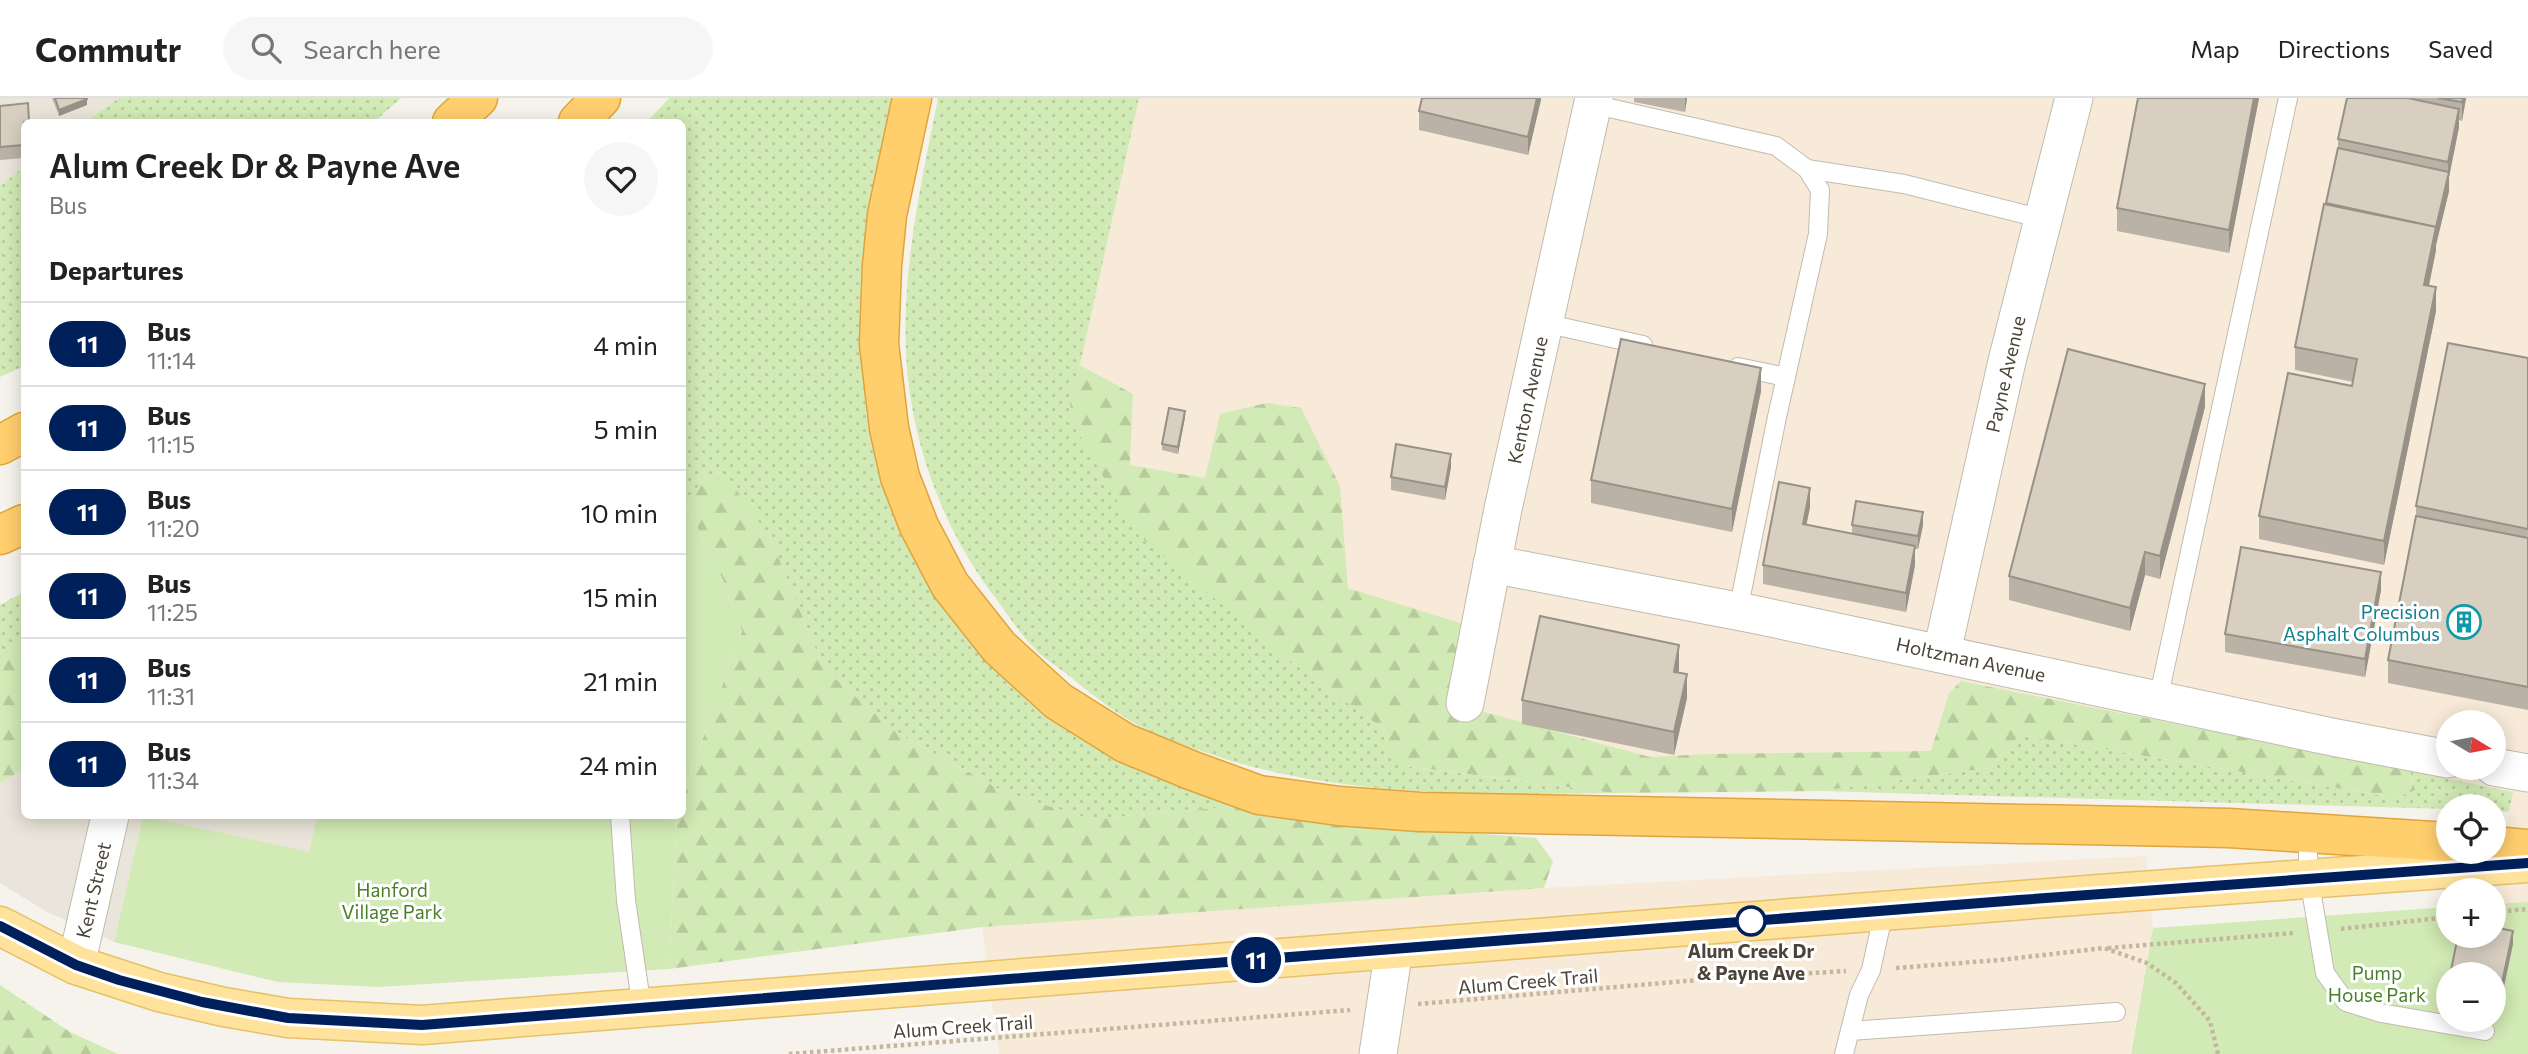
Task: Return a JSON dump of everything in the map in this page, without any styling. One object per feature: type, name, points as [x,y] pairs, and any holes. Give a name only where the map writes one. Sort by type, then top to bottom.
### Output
[{"type":"highway","points":[[455,119],[478,98]]},
{"type":"highway","points":[[581,119],[601,98]]},
{"type":"highway","points":[[912,98],[887,215],[879,344],[889,428],[900,477],[919,526],[950,585],[999,647],[1058,701],[1125,743],[1193,772],[1258,794],[1339,806],[1420,812],[2229,828],[2436,841]]},
{"type":"highway","points":[[0,445],[21,434]]},
{"type":"highway","points":[[0,535],[21,525]]},
{"type":"highway","points":[[2506,847],[2528,849]]},
{"type":"main road","points":[[0,926],[76,965],[172,995],[224,1007],[302,1019],[422,1025],[2528,863]]},
{"type":"street","name":"Payne Avenue","points":[[1942,652],[2007,361],[2074,98]]},
{"type":"street","name":"Kenton Avenue","points":[[1465,704],[1492,564],[1593,101]]},
{"type":"street","name":"Holtzman Avenue","points":[[1492,564],[1942,652],[2332,737],[2436,757]]},
{"type":"street","points":[[2506,769],[2528,773]]},
{"type":"street","name":"Kent Street","points":[[76,965],[109,819]]},
{"type":"street","points":[[1378,1054],[1394,949]]},
{"type":"lane","points":[[2158,700],[2288,98]]},
{"type":"lane","points":[[1593,101],[1776,146],[1807,169],[1820,190],[1818,234],[1738,611]]},
{"type":"lane","points":[[1807,169],[1904,184],[2043,219]]},
{"type":"lane","points":[[1544,323],[1665,350]]},
{"type":"lane","points":[[1719,362],[1786,377]]},
{"type":"lane","points":[[620,819],[626,900],[642,1008]]},
{"type":"lane","points":[[2307,833],[2309,878],[2325,973],[2346,1002],[2381,1013],[2436,1023]]},
{"type":"lane","points":[[1844,1054],[1859,995],[1871,970],[1884,911]]},
{"type":"lane","points":[[1850,1031],[2116,1012]]},
{"type":"path","points":[[2506,911],[2528,909]]},
{"type":"path","points":[[2104,948],[2436,918]]},
{"type":"path","name":"Alum Creek Trail","points":[[789,1054],[1711,979],[2000,961],[2104,948],[2147,963],[2176,983],[2210,1021],[2218,1054]]},
{"type":"shaded area","points":[[0,98],[119,98],[89,119],[21,119],[21,169],[0,186]]},
{"type":"shaded area","points":[[1139,98],[2528,98],[2528,902],[2506,903],[2506,878],[2498,878],[2500,864],[2506,864],[2506,829],[2512,792],[2452,780],[2506,780],[2506,710],[2436,710],[2436,777],[1961,681],[1949,693],[1932,751],[1650,757],[1450,703],[1467,625],[1348,588],[1340,486],[1205,478],[1130,465],[1133,394],[1080,365]]},
{"type":"shaded area","points":[[21,771],[21,819],[142,819],[114,942],[45,911],[0,883],[0,783]]},
{"type":"shaded area","points":[[156,819],[316,819],[309,853]]},
{"type":"shaded area","points":[[2146,856],[2153,928],[2130,1054],[999,1054],[982,927],[1544,888]]},
{"type":"green space","points":[[119,98],[401,98],[377,119],[89,119]]},
{"type":"green space","points":[[669,98],[894,98],[862,342],[866,414],[885,488],[955,619],[1029,703],[1099,748],[1171,784],[1237,806],[1090,819],[1006,793],[897,733],[824,669],[770,537],[705,475],[686,506],[686,119],[650,119]]},
{"type":"green space","points":[[938,98],[1139,98],[1070,400],[1281,654],[1385,730],[1405,766],[1614,793],[1507,794],[1399,790],[1293,776],[1241,764],[1165,738],[1140,726],[1107,706],[1038,652],[1019,631],[979,576],[950,523],[927,467],[912,409],[906,343],[908,273],[918,202]]},
{"type":"green space","points":[[21,169],[21,367],[0,377],[0,186]]},
{"type":"green space","points":[[1080,365],[1133,394],[1130,465],[1205,478],[1220,414],[1267,403],[1301,408],[1340,486],[1348,588],[1467,625],[1451,703],[1650,757],[1931,751],[1949,693],[1961,681],[2410,771],[2415,790],[2397,798],[2020,735],[1989,768],[1820,791],[1614,793],[1406,766],[1384,750],[1385,730],[1281,654],[1135,532],[1072,422],[1070,400]]},
{"type":"green space","points":[[705,474],[732,484],[770,537],[824,669],[897,733],[1006,793],[1090,819],[1237,806],[1354,824],[1536,838],[1553,861],[1544,888],[982,927],[669,969],[677,819],[686,819],[686,785],[742,631],[723,580],[687,506]]},
{"type":"green space","points":[[686,506],[723,580],[742,631],[686,785]]},
{"type":"green space","points":[[21,594],[21,641],[0,652],[0,605]]},
{"type":"green space","points":[[21,641],[21,771],[0,783],[0,652]]},
{"type":"green space","points":[[2020,735],[2397,798],[2415,789],[2410,771],[2436,776],[2436,780],[2454,780],[2513,792],[2509,812],[2506,812],[2506,794],[2436,794],[2436,809],[1820,791],[1989,768]]},
{"type":"green space","name":"Hanford Village Park","points":[[142,819],[157,819],[309,852],[316,819],[677,819],[669,969],[379,987],[278,982],[114,942]]},
{"type":"green space","name":"Pump House Park","points":[[2528,902],[2528,1054],[2131,1054],[2153,928],[2436,908],[2436,948],[2506,948],[2506,903]]},
{"type":"green space","points":[[0,985],[70,1032],[118,1054],[0,1054]]},
{"type":"building","points":[[55,98],[87,98],[87,99],[59,110]]},
{"type":"building","points":[[1422,98],[1537,98],[1528,137],[1419,111]]},
{"type":"building","points":[[2138,98],[2254,98],[2229,230],[2117,208]]},
{"type":"building","points":[[2347,98],[2408,98],[2459,109],[2448,162],[2338,139]]},
{"type":"building","points":[[2438,98],[2463,98],[2462,102]]},
{"type":"building","points":[[28,103],[29,119],[21,119],[21,145],[0,147],[0,106]]},
{"type":"building","points":[[2338,148],[2449,172],[2436,227],[2326,203]]},
{"type":"building","points":[[2324,204],[2436,227],[2424,285],[2436,287],[2384,541],[2259,516],[2288,373],[2352,386],[2357,359],[2295,347]]},
{"type":"building","points":[[1621,339],[1761,368],[1732,509],[1591,480]]},
{"type":"building","points":[[2448,343],[2528,358],[2528,529],[2416,506]]},
{"type":"building","points":[[2068,349],[2205,384],[2160,556],[2145,552],[2130,608],[2009,576]]},
{"type":"building","points":[[1169,408],[1185,411],[1178,447],[1162,444]]},
{"type":"building","points":[[1396,444],[1451,454],[1445,487],[1391,477]]},
{"type":"building","points":[[1779,482],[1810,488],[1803,524],[1915,546],[1906,593],[1763,565]]},
{"type":"building","points":[[1856,501],[1923,512],[1918,536],[1852,525]]},
{"type":"building","name":"Precision Asphalt Columbus","points":[[2416,516],[2528,538],[2528,687],[2388,660]]},
{"type":"building","points":[[2241,547],[2381,572],[2365,659],[2225,634]]},
{"type":"building","points":[[1540,616],[1679,645],[1674,672],[1687,674],[1674,732],[1522,700]]},
{"type":"building","points":[[2506,930],[2513,931],[2506,964],[2453,962],[2456,948],[2506,948]]},
{"type":"bus line","name":"11","points":[[0,926],[76,965],[159,992],[288,1018],[422,1025],[2019,900],[2528,863]]},
{"type":"place","name":"Precision Asphalt Columbus","points":[[2464,622]]},
{"type":"place","name":"Alum Creek Dr & Payne Ave","points":[[1751,921]]}]
